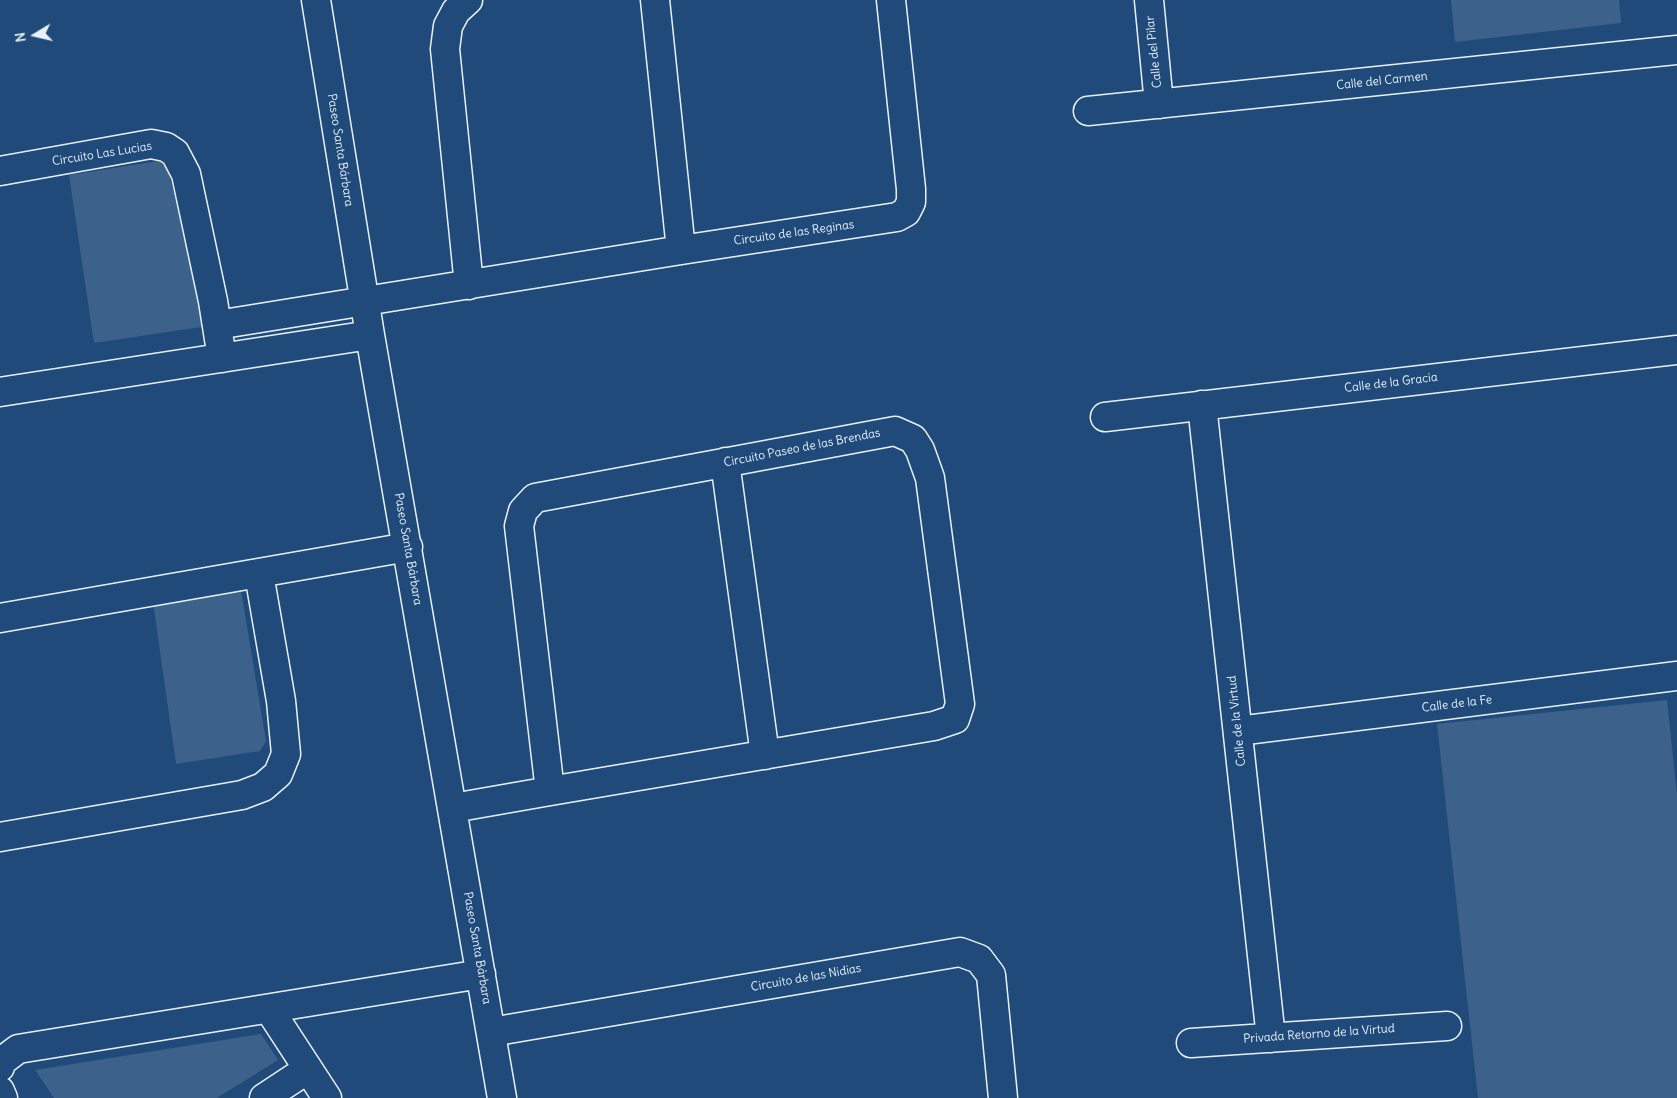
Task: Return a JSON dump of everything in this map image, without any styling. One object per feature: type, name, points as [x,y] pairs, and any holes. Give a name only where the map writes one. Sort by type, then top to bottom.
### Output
[{"type":"street","name":"Paseo Santa Bárbara","points":[[316,0],[370,335],[502,1098]]},
{"type":"street","points":[[468,0],[456,11],[448,26],[445,49],[469,285]]},
{"type":"street","points":[[655,0],[681,250]]},
{"type":"street","name":"Circuito de las Reginas","points":[[365,302],[681,250],[897,218],[906,212],[911,202],[911,189],[890,0]]},
{"type":"street","name":"Calle del Pilar","points":[[1149,0],[1159,104]]},
{"type":"street","name":"Calle del Carmen","points":[[1088,111],[1677,50]]},
{"type":"street","name":"Circuito Las Lucias","points":[[0,171],[151,144],[166,147],[175,153],[186,174],[222,358]]},
{"type":"street","points":[[217,325],[365,302]]},
{"type":"street","points":[[0,392],[370,335]]},
{"type":"street","name":"Calle de la Gracia","points":[[1105,417],[1677,350]]},
{"type":"street","name":"Calle de la Virtud","points":[[1202,405],[1272,1038]]},
{"type":"street","name":"Circuito Paseo de las Brendas","points":[[453,808],[934,726],[955,720],[960,704],[930,478],[920,450],[913,438],[894,431],[535,498],[523,511],[519,526],[550,791]]},
{"type":"street","points":[[725,462],[766,755]]},
{"type":"street","points":[[0,618],[408,547]]},
{"type":"street","points":[[0,837],[242,795],[263,787],[278,774],[286,754],[281,701],[259,574]]},
{"type":"street","name":"Calle de la Fe","points":[[1238,731],[1677,676]]},
{"type":"street","name":"Circuito de las Nidias","points":[[491,1032],[960,952],[979,959],[991,975],[1003,1098]]},
{"type":"street","points":[[0,1067],[1,1062],[18,1050],[481,974]]},
{"type":"street","points":[[270,1009],[327,1098]]},
{"type":"street","name":"Privada Retorno de la Virtud","points":[[1191,1043],[1447,1026]]},
{"type":"street","points":[[264,1098],[308,1069]]},
{"type":"street","points":[[0,1091],[3,1098]]},
{"type":"shaded area","points":[[1451,0],[1619,0],[1621,23],[1455,42]]},
{"type":"shaded area","points":[[159,161],[168,169],[208,326],[94,343],[69,175]]},
{"type":"shaded area","points":[[241,590],[266,741],[260,751],[176,764],[153,602]]},
{"type":"shaded area","points":[[1667,700],[1677,794],[1677,1098],[1478,1098],[1437,724]]},
{"type":"shaded area","points":[[261,1034],[278,1060],[217,1098],[54,1098],[35,1070]]}]
